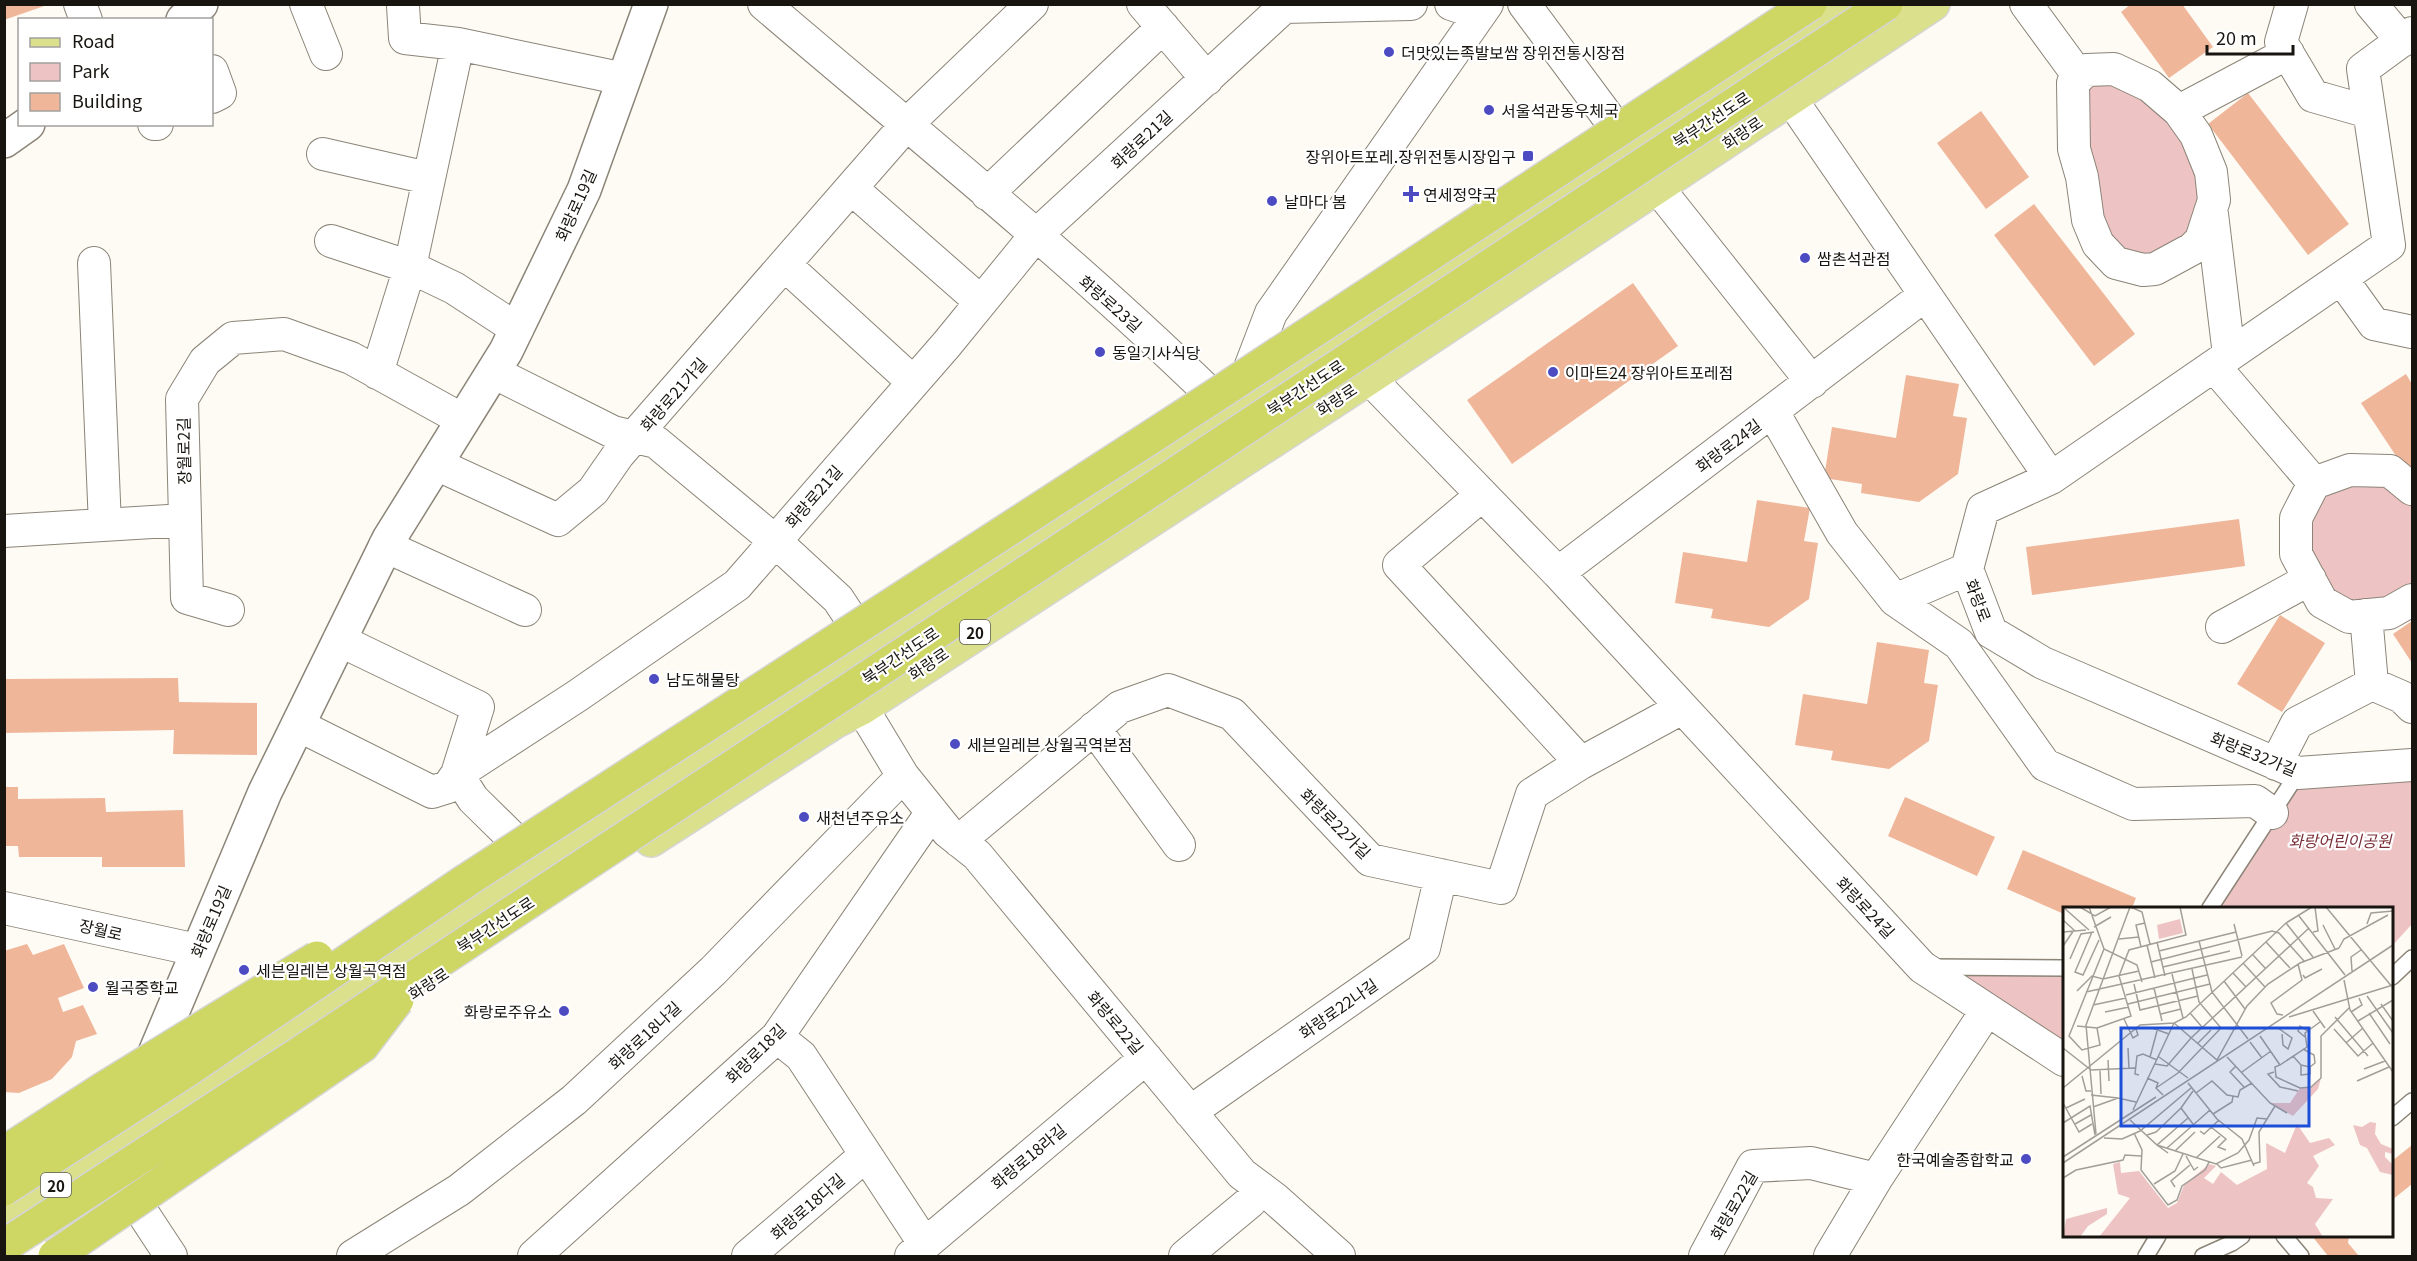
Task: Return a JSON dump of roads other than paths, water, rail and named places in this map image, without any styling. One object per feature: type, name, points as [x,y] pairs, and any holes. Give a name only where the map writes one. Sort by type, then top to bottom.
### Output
[{"type":"highway","points":[[4,1189],[186,1071],[467,880],[1219,393],[1810,4]]},
{"type":"highway","name":"북부간선도로","points":[[4,1246],[413,979],[1886,4]]},
{"type":"highway","points":[[4,1153],[296,969],[467,880]]},
{"type":"highway","points":[[55,1257],[362,1046],[413,979]]},
{"type":"main road","name":"화랑로","points":[[15,1257],[114,1166],[537,862],[801,686],[865,640],[941,603],[1232,415],[1849,4]]},
{"type":"main road","name":"화랑로","points":[[4,1218],[114,1166],[834,722],[862,708],[1369,378],[1933,4]]},
{"type":"street","points":[[306,4],[326,54]]},
{"type":"street","name":"화랑로19길","points":[[114,1166],[197,950],[265,792],[385,546],[493,372],[517,329],[584,190],[651,4]]},
{"type":"street","name":"화랑로23길","points":[[764,4],[1035,236],[1187,370],[1232,415]]},
{"type":"street","name":"화랑로21가길","points":[[436,464],[558,520],[593,491],[618,455],[906,125],[1032,4]]},
{"type":"street","name":"화랑로21길","points":[[457,774],[577,696],[737,585],[913,382],[1035,236],[1207,79],[1283,6],[1411,4]]},
{"type":"street","points":[[1232,415],[1271,313],[1484,9],[1450,4]]},
{"type":"street","points":[[1524,4],[1631,148]]},
{"type":"street","points":[[2026,4],[2078,75]]},
{"type":"street","points":[[2292,4],[2281,42],[2313,96],[2369,112]]},
{"type":"street","points":[[1791,99],[2051,478],[2389,245],[2363,69],[2407,37],[2371,4]]},
{"type":"street","points":[[403,6],[405,38],[458,44],[624,79]]},
{"type":"street","points":[[987,195],[1153,16],[1207,79]]},
{"type":"street","points":[[377,373],[410,267],[458,44]]},
{"type":"street","points":[[2179,111],[2288,53]]},
{"type":"street","points":[[2211,213],[2201,240],[2192,249],[2161,266],[2143,270],[2116,263],[2098,244],[2085,206],[2082,177],[2074,149],[2072,95],[2073,83],[2078,75],[2086,70],[2114,69],[2150,86],[2179,111],[2190,124],[2208,159],[2214,186],[2211,213],[2222,360],[2314,483]]},
{"type":"street","points":[[213,74],[220,93],[213,96]]},
{"type":"street","points":[[4,141],[25,126]]},
{"type":"street","points":[[323,154],[428,178]]},
{"type":"street","points":[[851,188],[981,302]]},
{"type":"street","points":[[1658,188],[1812,382]]},
{"type":"street","points":[[331,241],[410,267],[454,288],[517,329]]},
{"type":"street","points":[[94,263],[105,525]]},
{"type":"street","points":[[785,265],[913,382]]},
{"type":"street","points":[[2341,278],[2374,324],[2412,332]]},
{"type":"street","name":"화랑로24길","points":[[1558,573],[1925,295]]},
{"type":"street","name":"장월로2길","points":[[228,610],[187,598],[183,399],[205,361],[233,338],[284,333],[351,358],[463,420]]},
{"type":"street","points":[[493,372],[613,432],[656,442],[774,540],[838,599],[865,640]]},
{"type":"street","name":"화랑로24길","points":[[1369,378],[1558,573],[1922,967],[2063,1059]]},
{"type":"street","points":[[1773,412],[1842,533],[1895,600],[1959,644],[2044,765],[2133,804],[2255,801],[2272,813]]},
{"type":"street","points":[[2412,489],[2390,471],[2350,470],[2314,483],[2296,518],[2296,554],[2322,602],[2349,617],[2389,613],[2412,600]]},
{"type":"street","name":"화랑로","points":[[2051,478],[1983,509],[1967,569],[1991,632],[2043,663],[2203,732]]},
{"type":"street","points":[[1482,495],[1399,565],[1581,763]]},
{"type":"street","points":[[4,531],[185,520]]},
{"type":"street","points":[[385,546],[525,610]]},
{"type":"street","points":[[1895,600],[1967,569]]},
{"type":"street","points":[[2222,627],[2310,579]]},
{"type":"street","points":[[2366,615],[2372,684]]},
{"type":"street","points":[[298,725],[432,792],[448,787],[457,774],[478,707],[339,640]]},
{"type":"street","points":[[2372,684],[2402,697],[2412,707]]},
{"type":"street","points":[[2287,768],[2297,723],[2372,684]]},
{"type":"street","name":"화랑로22가길","points":[[959,841],[1120,707],[1168,690],[1232,714],[1370,860],[1501,888],[1532,794],[1581,763],[1682,708]]},
{"type":"street","name":"화랑로22길","points":[[862,708],[903,776],[948,832],[977,855],[1242,1174],[1339,1257]]},
{"type":"street","points":[[1094,728],[1179,845]]},
{"type":"street","name":"화랑로32가길","points":[[2203,732],[2287,768],[2412,765]]},
{"type":"street","points":[[457,774],[473,799],[537,862]]},
{"type":"street","name":"화랑로18나길","points":[[353,1257],[459,1190],[574,1100],[713,971],[903,776]]},
{"type":"street","name":"화랑로18길","points":[[534,1257],[777,1037],[932,812]]},
{"type":"street","name":"화랑로22나길","points":[[1190,1112],[1424,948],[1441,875]]},
{"type":"street","name":"장월로","points":[[4,908],[197,950]]},
{"type":"street","points":[[1830,1257],[1876,1179],[1987,1010]]},
{"type":"street","points":[[777,1037],[801,1056],[866,1155],[918,1250]]},
{"type":"street","name":"화랑로18라길","points":[[918,1250],[1146,1058]]},
{"type":"street","name":"화랑로18다길","points":[[748,1257],[866,1155]]},
{"type":"street","name":"화랑로22길","points":[[1705,1257],[1753,1166],[1811,1163],[1876,1179]]},
{"type":"street","points":[[114,1166],[171,1257]]},
{"type":"street","points":[[1185,1257],[1250,1202],[1261,1188]]},
{"type":"lane","points":[[2211,907],[2272,813],[2287,768]]},
{"type":"lane","points":[[2393,975],[2412,957]]},
{"type":"lane","points":[[1922,967],[2063,968]]},
{"type":"lane","points":[[2393,1116],[2412,1101]]},
{"type":"lane","points":[[2146,1257],[2157,1237]]},
{"type":"lane","points":[[2203,1257],[2232,1244],[2241,1237]]},
{"type":"lane","points":[[2285,1237],[2301,1257]]},
{"type":"place","name":"더맛있는족발보쌈 장위전통시장점","points":[[1389,52]]},
{"type":"place","name":"서울석관동우체국","points":[[1489,110]]},
{"type":"place","name":"장위아트포레.장위전통시장입구","points":[[1528,156]]},
{"type":"place","name":"연세정약국","points":[[1411,194]]},
{"type":"place","name":"날마다 봄","points":[[1272,201]]},
{"type":"place","name":"쌈촌석관점","points":[[1805,258]]},
{"type":"place","name":"동일기사식당","points":[[1100,352]]},
{"type":"place","name":"이마트24 장위아트포레점","points":[[1553,372]]},
{"type":"place","name":"남도해물탕","points":[[654,679]]},
{"type":"place","name":"세븐일레븐 상월곡역본점","points":[[955,744]]},
{"type":"place","name":"새천년주유소","points":[[804,817]]},
{"type":"place","name":"세븐일레븐 상월곡역점","points":[[244,970]]},
{"type":"place","name":"월곡중학교","points":[[93,987]]},
{"type":"place","name":"화랑로주유소","points":[[564,1011]]},
{"type":"place","name":"한국예술종합학교","points":[[2026,1159]]},
{"type":"park label","name":"화랑어린이공원","points":[[2340,840]]}]
